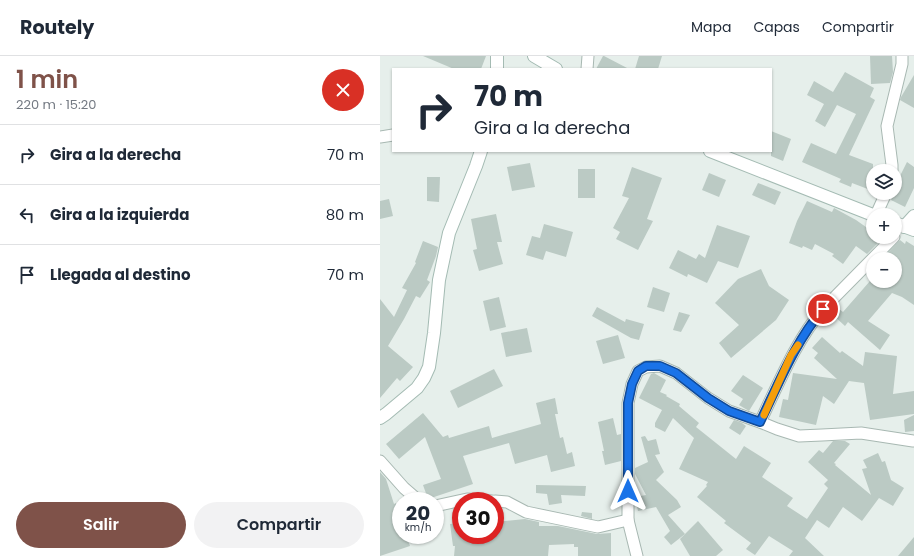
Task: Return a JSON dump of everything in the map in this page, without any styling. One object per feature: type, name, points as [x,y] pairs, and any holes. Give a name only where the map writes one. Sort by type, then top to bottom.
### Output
[{"type":"street","points":[[497,56],[497,68]]},
{"type":"street","points":[[534,56],[554,68]]},
{"type":"street","points":[[587,68],[588,56]]},
{"type":"street","points":[[892,164],[887,126],[902,64],[902,56]]},
{"type":"street","points":[[380,137],[392,135]]},
{"type":"street","points":[[380,418],[417,388],[429,367],[434,334],[438,280],[449,233],[481,152]]},
{"type":"street","points":[[713,152],[866,212]]},
{"type":"street","points":[[904,227],[914,216]]},
{"type":"street","points":[[760,422],[791,355],[814,318],[888,244]]},
{"type":"street","points":[[637,556],[628,520],[628,403],[632,384],[638,371],[646,366],[660,366],[676,373],[708,398],[729,411],[799,436],[861,433],[913,441]]},
{"type":"street","points":[[380,461],[409,492]]},
{"type":"street","points":[[504,502],[526,512],[598,527],[628,520]]},
{"type":"building","points":[[423,56],[486,56],[481,68],[452,68]]},
{"type":"building","points":[[604,56],[627,68],[597,68]]},
{"type":"building","points":[[639,56],[662,56],[658,68],[635,68]]},
{"type":"building","points":[[870,56],[892,56],[893,72],[890,83],[871,84]]},
{"type":"building","points":[[845,72],[874,88],[870,97],[875,100],[849,155],[873,164],[866,164],[866,188],[852,183],[851,187],[839,182],[841,179],[802,162],[811,143],[836,154],[856,114],[837,105],[825,127],[815,121],[824,104],[807,95],[814,81],[833,92]]},
{"type":"building","points":[[914,75],[914,108],[900,100]]},
{"type":"building","points":[[772,131],[791,139],[783,161],[771,156]]},
{"type":"building","points":[[907,162],[914,167],[914,188],[905,207],[891,200],[902,200],[902,172]]},
{"type":"building","points":[[530,163],[535,187],[512,191],[507,167]]},
{"type":"building","points":[[632,167],[662,178],[647,219],[653,221],[638,250],[616,239],[620,232],[613,228],[629,198],[622,196]]},
{"type":"building","points":[[578,169],[595,169],[595,198],[578,198]]},
{"type":"building","points":[[709,173],[726,180],[719,197],[702,190]]},
{"type":"building","points":[[427,177],[440,177],[439,202],[427,201]]},
{"type":"building","points":[[758,183],[781,192],[775,205],[752,195]]},
{"type":"building","points":[[389,199],[393,216],[380,219],[380,201]]},
{"type":"building","points":[[807,201],[832,212],[834,208],[866,227],[866,244],[877,244],[866,253],[856,246],[843,264],[832,256],[834,254],[815,244],[812,250],[803,246],[802,248],[789,243],[797,221]]},
{"type":"building","points":[[496,214],[502,242],[497,242],[503,264],[479,271],[473,250],[477,249],[471,219]]},
{"type":"building","points":[[544,224],[573,232],[566,257],[546,251],[543,260],[526,255],[532,236],[540,238]]},
{"type":"building","points":[[717,225],[750,236],[738,268],[718,261],[707,283],[688,274],[687,277],[669,268],[678,250],[696,259],[699,254],[705,258]]},
{"type":"building","points":[[423,241],[438,247],[427,280],[430,282],[420,298],[416,296],[388,346],[413,367],[400,381],[397,378],[380,398],[380,299],[394,317],[407,290],[402,288],[416,263],[415,262]]},
{"type":"building","points":[[906,241],[914,246],[914,305],[902,297],[892,293],[868,321],[890,335],[880,350],[848,322],[845,326],[833,315],[839,309],[843,312],[866,286],[866,288],[902,288],[902,252],[889,252],[896,244],[902,244],[902,242],[905,244]]},
{"type":"building","points":[[761,269],[769,286],[789,300],[776,320],[731,358],[719,343],[739,325],[715,303],[738,279]]},
{"type":"building","points":[[653,287],[670,293],[664,312],[647,307]]},
{"type":"building","points":[[499,297],[506,327],[490,331],[483,301]]},
{"type":"building","points":[[597,307],[625,322],[626,319],[644,324],[639,340],[631,338],[592,316]]},
{"type":"building","points":[[679,312],[690,315],[681,332],[673,330]]},
{"type":"building","points":[[527,328],[532,352],[506,357],[501,333]]},
{"type":"building","points":[[618,335],[625,358],[603,364],[596,341]]},
{"type":"building","points":[[822,337],[840,353],[842,351],[863,366],[865,352],[897,356],[893,394],[914,391],[914,414],[870,420],[864,383],[849,381],[834,404],[823,396],[816,425],[779,417],[783,399],[788,400],[793,373],[837,379],[814,358],[818,353],[812,348]]},
{"type":"building","points":[[494,369],[503,386],[458,408],[450,391]]},
{"type":"building","points":[[654,373],[666,380],[660,392],[680,404],[679,406],[699,423],[696,427],[736,459],[744,446],[771,463],[762,477],[793,498],[787,506],[807,519],[828,488],[824,484],[828,480],[808,462],[819,450],[823,453],[833,441],[845,441],[850,444],[834,463],[836,464],[835,465],[871,495],[862,469],[867,468],[863,460],[878,453],[882,462],[885,461],[891,480],[904,488],[893,506],[879,498],[862,521],[843,507],[829,528],[817,520],[805,538],[824,556],[789,556],[793,551],[769,536],[755,555],[746,549],[751,543],[724,523],[726,521],[697,497],[707,486],[706,485],[708,482],[679,469],[694,438],[673,418],[665,432],[655,427],[655,423],[662,410],[639,398],[651,374]]},
{"type":"building","points":[[743,375],[763,388],[749,411],[739,405],[743,399],[731,391]]},
{"type":"building","points":[[555,398],[558,414],[555,414],[560,438],[563,437],[567,454],[572,452],[575,466],[551,472],[547,455],[515,464],[509,443],[463,456],[473,484],[444,494],[444,492],[426,492],[423,485],[441,479],[425,437],[399,459],[386,444],[423,413],[443,437],[448,435],[449,438],[489,426],[492,438],[541,424],[536,403]]},
{"type":"building","points":[[914,415],[914,431],[905,432],[904,420]]},
{"type":"building","points":[[613,418],[617,435],[621,434],[621,461],[605,465],[602,451],[604,451],[598,422]]},
{"type":"building","points":[[734,420],[746,426],[740,435],[729,428]]},
{"type":"building","points":[[645,436],[648,441],[656,439],[660,454],[655,455],[664,472],[656,480],[677,500],[681,507],[668,515],[685,534],[671,545],[664,537],[670,531],[656,507],[638,511],[635,497],[646,495],[635,474],[635,468],[648,462],[641,437]]},
{"type":"building","points":[[380,472],[386,479],[392,498],[392,544],[409,544],[410,546],[380,556]]},
{"type":"building","points":[[536,485],[586,486],[585,496],[561,495],[562,503],[549,505],[547,494],[536,493]]},
{"type":"building","points":[[582,512],[592,513],[592,519],[581,516]]},
{"type":"building","points":[[525,519],[539,522],[539,526],[558,526],[597,534],[611,533],[611,556],[578,556],[578,547],[574,547],[574,544],[549,545],[548,556],[454,556],[455,546],[453,546],[453,544],[504,544],[504,521]]},
{"type":"building","points":[[698,521],[723,550],[716,556],[690,556],[680,539]]},
{"type":"building","points":[[450,524],[452,524],[452,539]]},
{"type":"building","points":[[914,537],[914,556],[898,556]]},
{"type":"slow traffic","points":[[764,415],[791,355],[798,345]]},
{"type":"route","points":[[628,491],[628,403],[632,384],[638,371],[646,366],[660,366],[676,373],[708,398],[729,411],[760,422],[791,355],[814,318],[823,309]]}]
